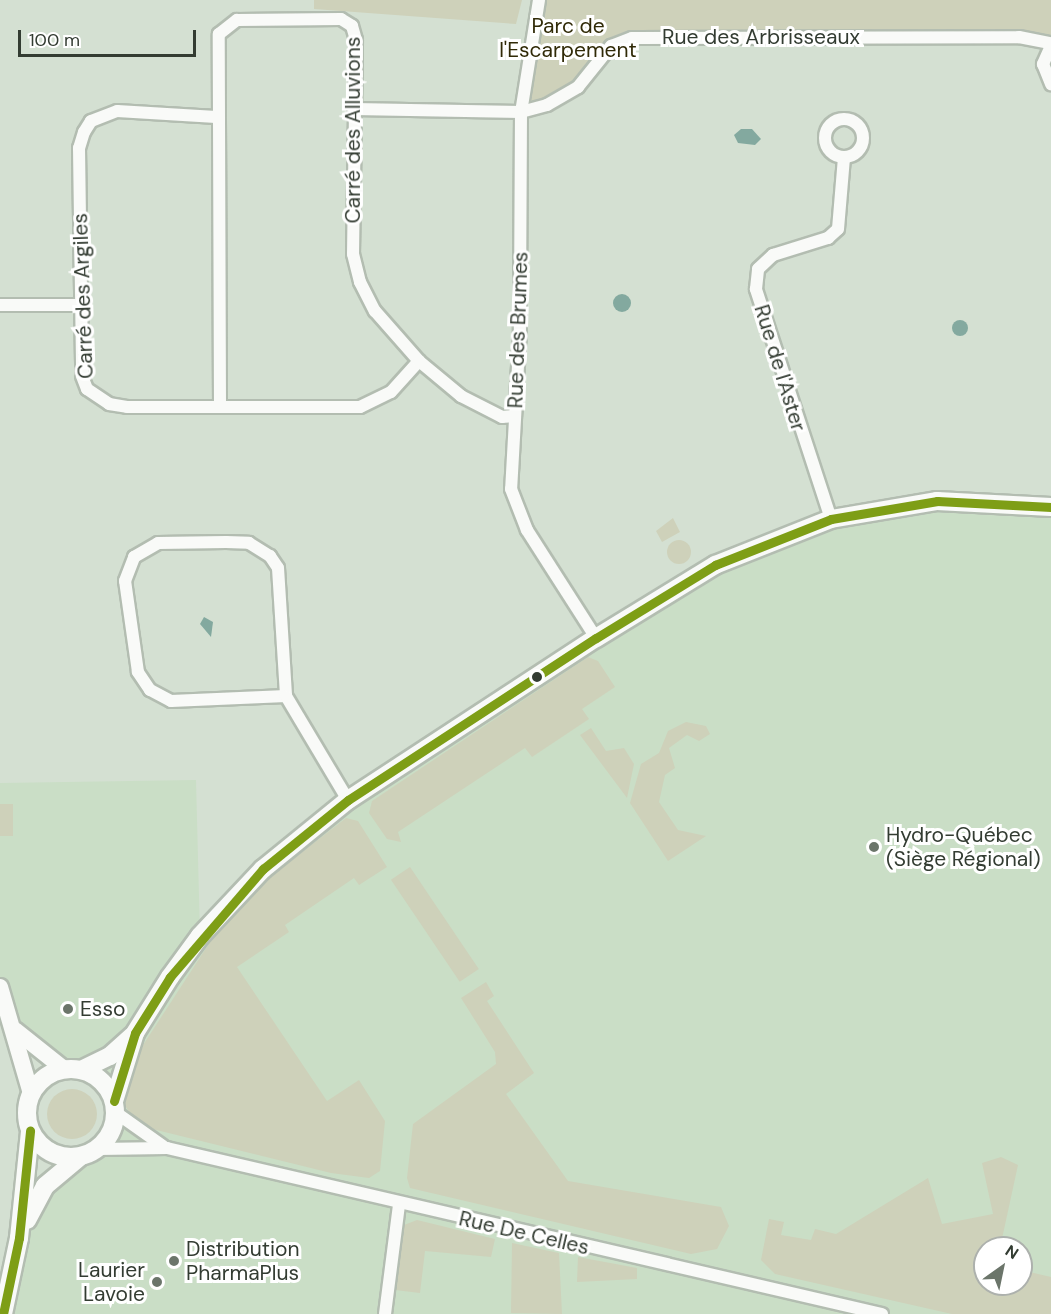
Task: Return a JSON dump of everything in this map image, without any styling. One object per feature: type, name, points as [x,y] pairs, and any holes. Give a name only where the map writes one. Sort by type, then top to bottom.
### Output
[{"type":"main road","points":[[3,1314],[19,1238],[30,1131],[31,1094],[45,1077],[110,1056],[135,1033],[200,936],[263,869],[348,800],[596,638],[715,565],[831,519],[937,501],[1051,507]]},
{"type":"main road","points":[[19,1238],[45,1186],[109,1136],[135,1033]]},
{"type":"main road","points":[[72,1070],[97,1077],[115,1106]]},
{"type":"main road","points":[[30,1131],[46,1150],[90,1153]]},
{"type":"street","name":"Rue des Brumes","points":[[539,0],[520,112],[514,502],[596,638]]},
{"type":"street","name":"Carré des Alluvions","points":[[220,406],[215,47],[223,28],[237,20],[341,19],[352,26],[353,254],[360,282],[375,311],[419,361],[469,400],[502,417],[516,416]]},
{"type":"street","name":"Rue des Arbrisseaux","points":[[354,109],[520,112],[547,105],[578,87],[611,46],[632,38],[1019,37],[1051,44]]},
{"type":"street","points":[[1051,44],[1043,64],[1051,84]]},
{"type":"street","name":"Carré des Argiles","points":[[216,117],[117,111],[91,121],[79,148],[82,376],[95,397],[127,407],[360,407],[391,392],[419,361]]},
{"type":"street","name":"Rue de l'Aster","points":[[831,519],[756,289],[758,269],[773,255],[828,238],[838,229],[844,157]]},
{"type":"street","points":[[0,305],[82,305]]},
{"type":"street","points":[[286,696],[171,701],[150,690],[138,672],[125,581],[134,557],[158,543],[226,542],[263,549],[278,568],[286,696],[348,800]]},
{"type":"street","points":[[0,987],[8,1023],[31,1094]]},
{"type":"street","points":[[8,1023],[33,1049],[72,1070]]},
{"type":"street","name":"Rue De Celles","points":[[115,1106],[167,1148]]},
{"type":"street","name":"Rue De Celles","points":[[90,1153],[167,1148],[399,1205],[882,1314]]},
{"type":"street","points":[[385,1314],[399,1205]]},
{"type":"shaded area","points":[[937,501],[1051,507],[1051,1314],[3,1314],[36,1200],[105,1142],[115,1112],[110,1092],[97,1078],[33,1049],[0,990],[0,783],[196,780],[200,935],[299,838],[715,565],[831,519]]},
{"type":"green space","points":[[314,0],[522,0],[516,24],[314,9]]},
{"type":"green space","name":"Parc de l'Escarpement","points":[[539,0],[1051,0],[1051,43],[682,36],[611,46],[578,87],[521,112]]},
{"type":"green space","points":[[673,518],[680,532],[662,542],[656,531]]},
{"type":"green space","points":[[679,540],[687,544],[691,552],[687,560],[679,564],[671,560],[667,552],[671,544]]},
{"type":"green space","points":[[588,657],[598,661],[615,687],[582,709],[589,719],[532,757],[525,748],[398,832],[401,842],[387,839],[369,813],[372,801]]},
{"type":"green space","points":[[686,722],[706,726],[710,734],[699,741],[687,735],[669,748],[675,768],[665,775],[659,802],[678,830],[706,836],[668,861],[630,803],[641,764],[659,753],[668,731]]},
{"type":"green space","points":[[591,728],[606,751],[624,748],[634,764],[627,798],[580,735]]},
{"type":"green space","points":[[0,804],[13,804],[13,836],[0,836]]},
{"type":"green space","points":[[346,818],[358,821],[387,867],[359,885],[354,878],[285,925],[289,932],[237,967],[327,1101],[359,1080],[385,1121],[380,1171],[369,1178],[331,1173],[140,1126],[122,1102],[132,1062],[212,939],[274,874]]},
{"type":"green space","points":[[410,867],[479,969],[460,982],[391,880]]},
{"type":"green space","points":[[486,982],[494,996],[487,1001],[534,1073],[506,1094],[568,1181],[721,1207],[729,1226],[717,1249],[691,1254],[410,1188],[407,1178],[413,1124],[496,1064],[495,1052],[461,998]]},
{"type":"green space","points":[[67,1089],[77,1089],[90,1096],[97,1109],[97,1119],[90,1132],[77,1139],[67,1139],[58,1135],[51,1128],[47,1119],[47,1109],[51,1100],[58,1093]]},
{"type":"green space","points":[[1001,1157],[1018,1165],[1003,1236],[973,1236],[973,1296],[1033,1296],[1033,1273],[1051,1277],[1051,1314],[952,1314],[775,1274],[761,1260],[769,1219],[784,1222],[781,1235],[811,1240],[815,1229],[836,1234],[928,1178],[942,1224],[993,1214],[982,1163]]},
{"type":"green space","points":[[417,1220],[495,1239],[491,1257],[425,1251],[420,1293],[395,1290],[404,1225]]},
{"type":"green space","points":[[512,1243],[559,1253],[562,1314],[511,1313]]},
{"type":"green space","points":[[578,1257],[637,1268],[637,1279],[577,1282]]},
{"type":"water","points":[[741,129],[752,129],[761,139],[755,145],[738,143],[734,135]]},
{"type":"water","points":[[622,294],[628,297],[631,303],[628,309],[622,312],[616,309],[613,303],[616,297]]},
{"type":"water","points":[[957,320],[963,320],[968,328],[966,334],[957,336],[952,331],[952,325]]},
{"type":"water","points":[[204,617],[213,622],[211,637],[200,624]]},
{"type":"transit line","points":[[114,1101],[135,1033],[170,977],[263,869],[348,800],[596,638],[715,565],[831,519],[937,501],[1051,507]]},
{"type":"transit line","points":[[3,1314],[19,1238],[30,1131]]},
{"type":"place","name":"Hydro-Québec (Siège Régional)","points":[[874,847]]},
{"type":"place","name":"Esso","points":[[68,1009]]},
{"type":"place","name":"Distribution PharmaPlus","points":[[174,1261]]},
{"type":"place","name":"Laurier Lavoie","points":[[157,1282]]}]
